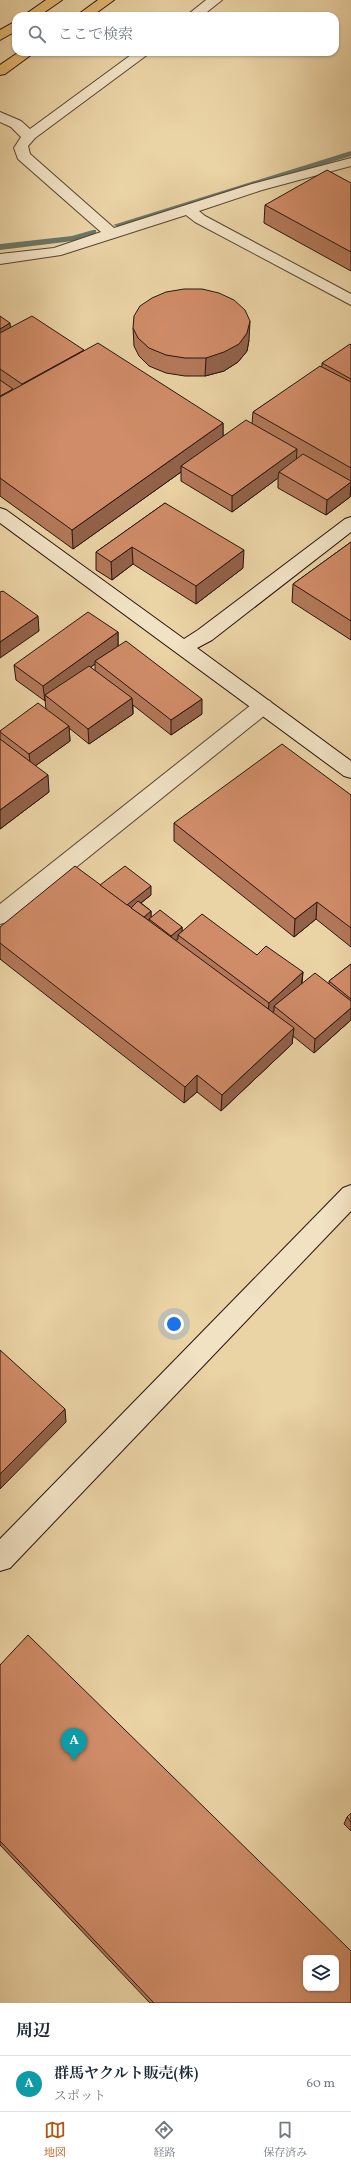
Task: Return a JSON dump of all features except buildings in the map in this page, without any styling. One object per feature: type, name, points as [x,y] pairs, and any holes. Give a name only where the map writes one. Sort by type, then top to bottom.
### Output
[{"type":"highway","points":[[36,12],[55,0]]},
{"type":"highway","points":[[89,12],[107,0]]},
{"type":"highway","points":[[0,36],[12,28]]},
{"type":"highway","points":[[0,70],[22,56]]},
{"type":"street","points":[[198,12],[215,0]]},
{"type":"street","points":[[112,234],[23,156],[20,149],[21,144],[29,136],[139,56]]},
{"type":"street","points":[[0,116],[16,124],[29,136]]},
{"type":"street","points":[[0,259],[56,252],[257,187],[351,162]]},
{"type":"street","points":[[188,209],[200,219],[351,300]]},
{"type":"street","points":[[0,514],[351,771]]},
{"type":"street","points":[[183,648],[205,635],[351,523]]},
{"type":"street","points":[[0,916],[263,706]]},
{"type":"street","points":[[0,1558],[351,1195]]},
{"type":"waterway","points":[[117,225],[351,153]]},
{"type":"waterway","points":[[0,247],[73,238],[93,232]]},
{"type":"place","name":"群馬ヤクルト販売(株)","points":[[74,1761]]}]
